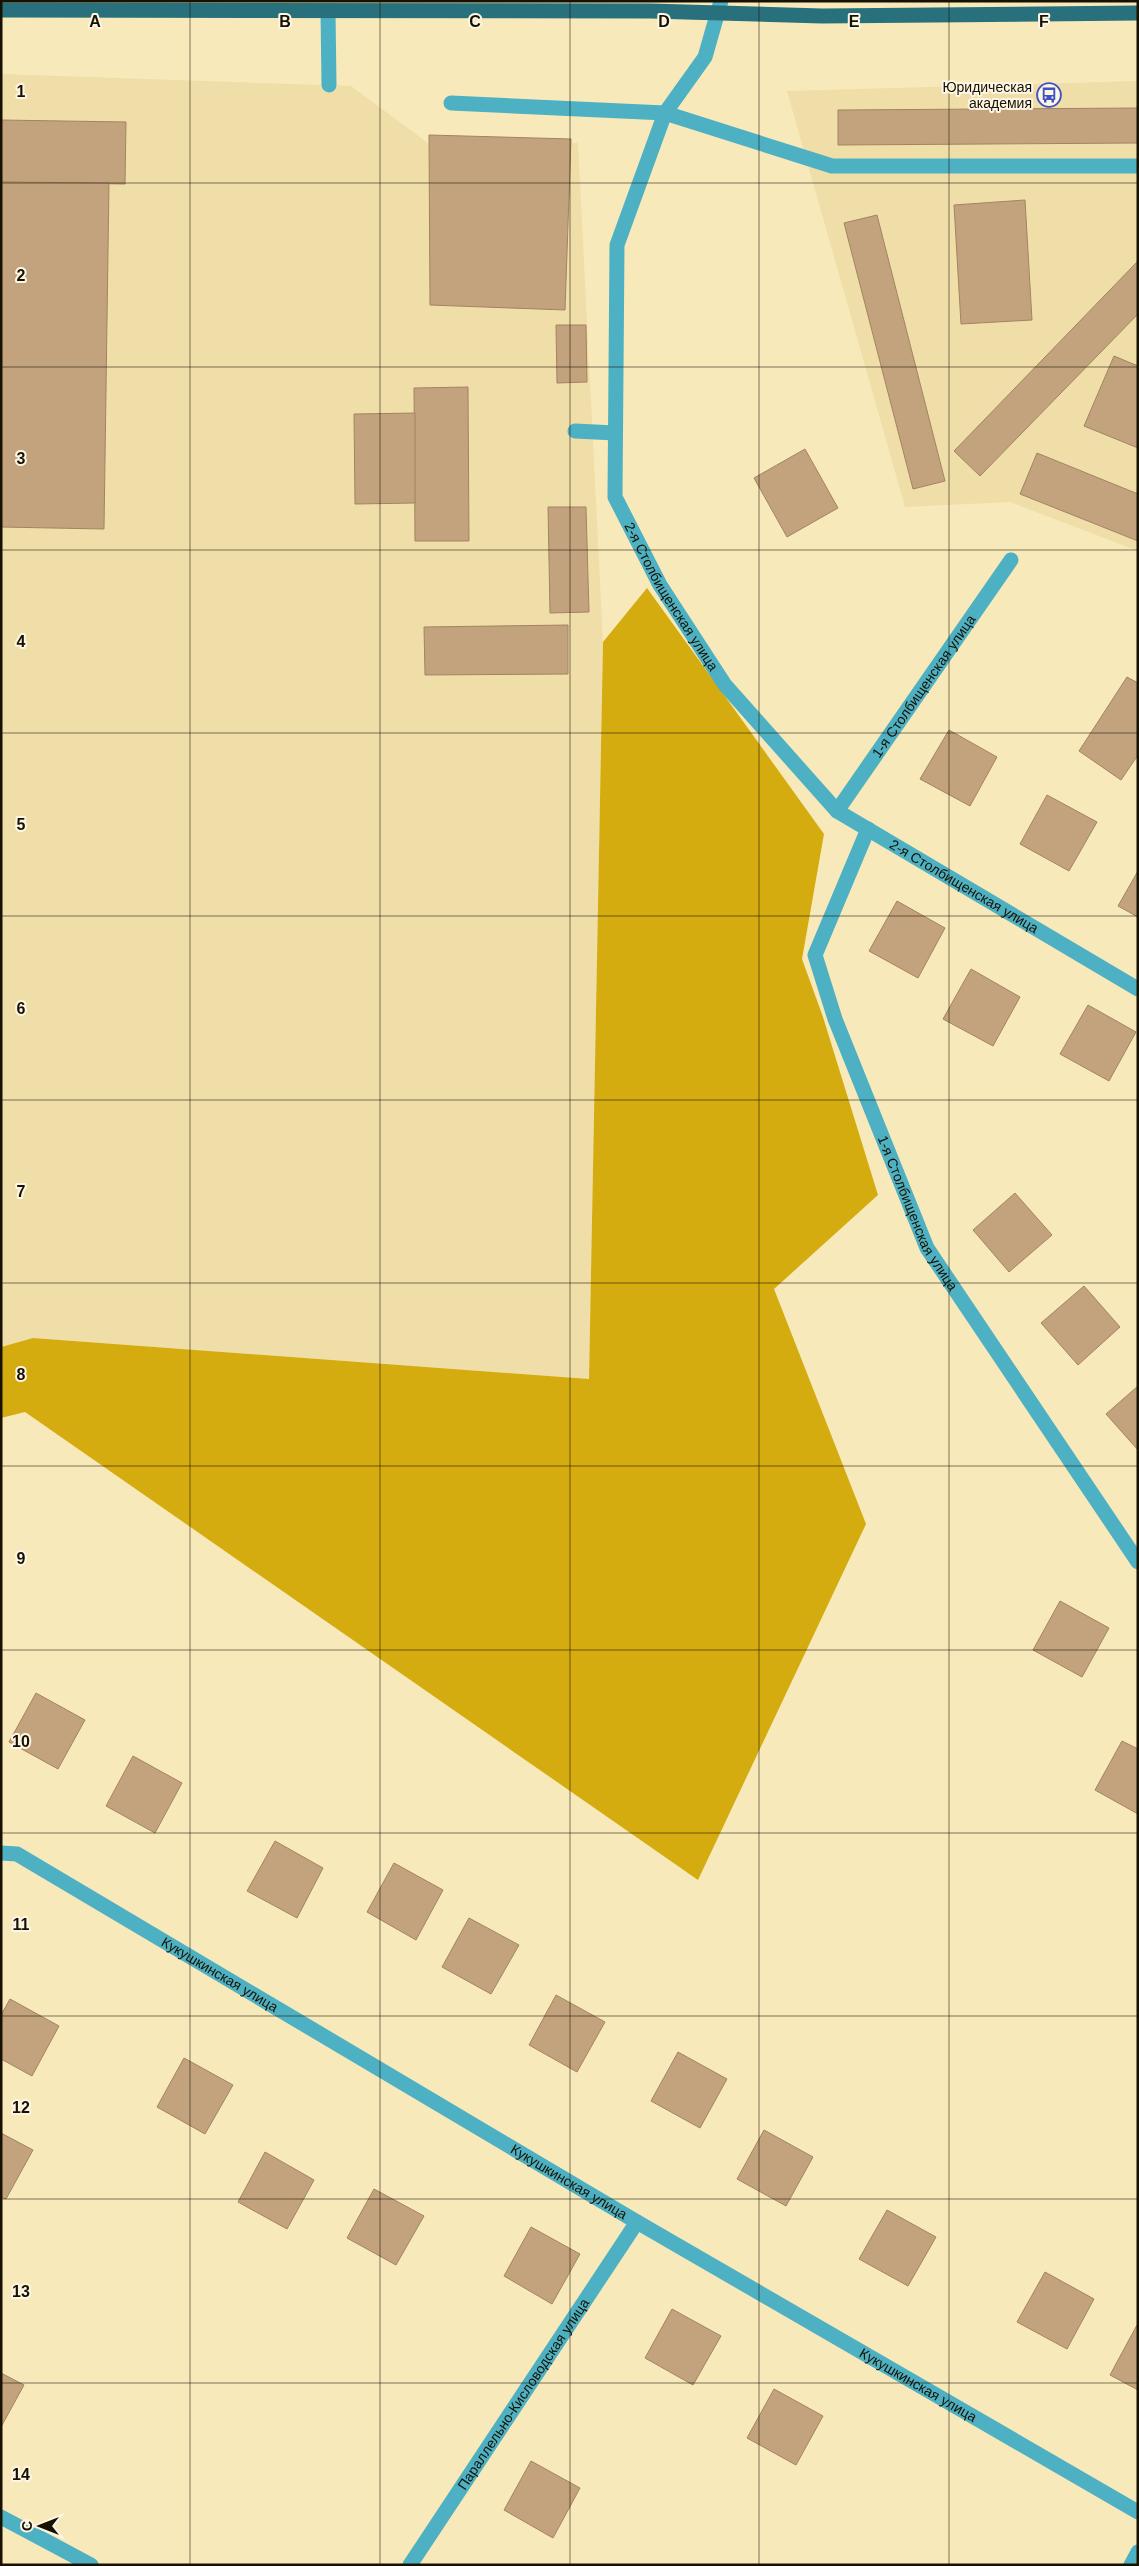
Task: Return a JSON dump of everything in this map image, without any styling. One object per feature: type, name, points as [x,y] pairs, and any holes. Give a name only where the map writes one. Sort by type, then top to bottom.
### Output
[{"type":"main road","points":[[1,10],[328,11],[488,6],[720,6],[822,16],[1138,13]]},
{"type":"street","name":"2-я Столбищенская улица","points":[[720,6],[706,56],[665,113],[617,245],[615,497],[660,586],[725,685],[837,811],[1138,989]]},
{"type":"street","points":[[328,11],[329,85]]},
{"type":"street","points":[[451,103],[665,113],[832,166],[1138,166]]},
{"type":"street","points":[[575,431],[615,433]]},
{"type":"street","name":"1-я Столбищенская улица","points":[[837,811],[1011,560]]},
{"type":"street","name":"1-я Столбищенская улица","points":[[868,829],[815,955],[835,1019],[927,1248],[1138,1562]]},
{"type":"street","name":"Кукушкинская улица","points":[[1,1853],[17,1854],[637,2222],[1138,2512]]},
{"type":"street","name":"Параллельно-Кисловодская улица","points":[[410,2565],[637,2222]]},
{"type":"street","points":[[1,2517],[91,2565]]},
{"type":"street","points":[[1131,2565],[1138,2552]]},
{"type":"shaded area","points":[[1,74],[351,86],[428,143],[578,143],[603,642],[589,1379],[33,1338],[1,1347]]},
{"type":"shaded area","points":[[1138,81],[1138,551],[1010,502],[905,507],[787,91]]},
{"type":"shaded area","points":[[647,588],[824,834],[802,959],[823,1017],[878,1195],[774,1289],[866,1524],[698,1880],[25,1412],[1,1418],[1,1347],[33,1338],[589,1379],[603,642]]},
{"type":"building","points":[[1138,108],[1138,143],[838,145],[838,110]]},
{"type":"building","points":[[1,120],[126,122],[125,184],[1,182]]},
{"type":"building","points":[[429,135],[571,139],[565,310],[430,305]]},
{"type":"building","points":[[1,182],[109,183],[104,529],[1,527]]},
{"type":"building","points":[[1025,200],[1032,320],[961,324],[954,205]]},
{"type":"building","points":[[877,215],[945,481],[913,489],[844,223]]},
{"type":"building","points":[[1138,261],[1138,314],[980,476],[954,451]]},
{"type":"building","points":[[556,325],[586,325],[587,382],[557,383]]},
{"type":"building","points":[[1114,356],[1138,366],[1138,448],[1084,426]]},
{"type":"building","points":[[468,387],[469,541],[415,541],[414,388]]},
{"type":"building","points":[[415,413],[415,503],[355,504],[354,414]]},
{"type":"building","points":[[805,449],[838,508],[787,537],[754,478]]},
{"type":"building","points":[[1037,453],[1138,494],[1138,541],[1020,494]]},
{"type":"building","points":[[548,507],[586,507],[589,612],[550,613]]},
{"type":"building","points":[[568,625],[568,674],[425,675],[424,627]]},
{"type":"building","points":[[1127,677],[1138,683],[1138,755],[1121,780],[1079,751]]},
{"type":"building","points":[[949,730],[997,757],[970,806],[920,779]]},
{"type":"building","points":[[1047,795],[1097,822],[1069,871],[1020,844]]},
{"type":"building","points":[[1138,871],[1138,917],[1118,906]]},
{"type":"building","points":[[897,901],[945,928],[918,978],[869,951]]},
{"type":"building","points":[[971,969],[1020,997],[993,1046],[943,1019]]},
{"type":"building","points":[[1088,1005],[1136,1032],[1109,1081],[1060,1054]]},
{"type":"building","points":[[1015,1193],[1052,1235],[1009,1272],[973,1230]]},
{"type":"building","points":[[1084,1286],[1120,1327],[1078,1365],[1041,1323]]},
{"type":"building","points":[[1138,1386],[1138,1450],[1106,1414]]},
{"type":"building","points":[[1060,1601],[1109,1628],[1082,1677],[1033,1650]]},
{"type":"building","points":[[36,1693],[85,1720],[58,1769],[9,1742]]},
{"type":"building","points":[[1122,1741],[1138,1749],[1138,1814],[1095,1790]]},
{"type":"building","points":[[133,1756],[182,1783],[155,1833],[106,1806]]},
{"type":"building","points":[[275,1841],[323,1868],[297,1918],[247,1891]]},
{"type":"building","points":[[394,1863],[443,1890],[416,1940],[367,1912]]},
{"type":"building","points":[[469,1918],[519,1945],[491,1994],[442,1967]]},
{"type":"building","points":[[556,1995],[605,2022],[577,2072],[529,2045]]},
{"type":"building","points":[[10,1999],[59,2026],[32,2076],[1,2059],[1,2015]]},
{"type":"building","points":[[678,2052],[727,2079],[700,2128],[651,2101]]},
{"type":"building","points":[[184,2058],[233,2085],[205,2134],[157,2107]]},
{"type":"building","points":[[764,2130],[813,2157],[786,2206],[737,2179]]},
{"type":"building","points":[[1,2133],[33,2150],[6,2199],[1,2197]]},
{"type":"building","points":[[265,2152],[314,2180],[287,2229],[238,2202]]},
{"type":"building","points":[[374,2189],[424,2216],[396,2265],[347,2238]]},
{"type":"building","points":[[887,2210],[936,2237],[908,2286],[859,2259]]},
{"type":"building","points":[[531,2227],[580,2254],[552,2304],[504,2276]]},
{"type":"building","points":[[1045,2272],[1094,2299],[1067,2349],[1017,2322]]},
{"type":"building","points":[[672,2309],[721,2336],[693,2385],[645,2358]]},
{"type":"building","points":[[1138,2326],[1138,2390],[1110,2375]]},
{"type":"building","points":[[1,2373],[24,2385],[1,2427]]},
{"type":"building","points":[[774,2389],[823,2416],[796,2465],[747,2438]]},
{"type":"building","points":[[531,2461],[580,2488],[553,2538],[504,2510]]},
{"type":"place","name":"Юридическая академия","points":[[1049,95]]}]
